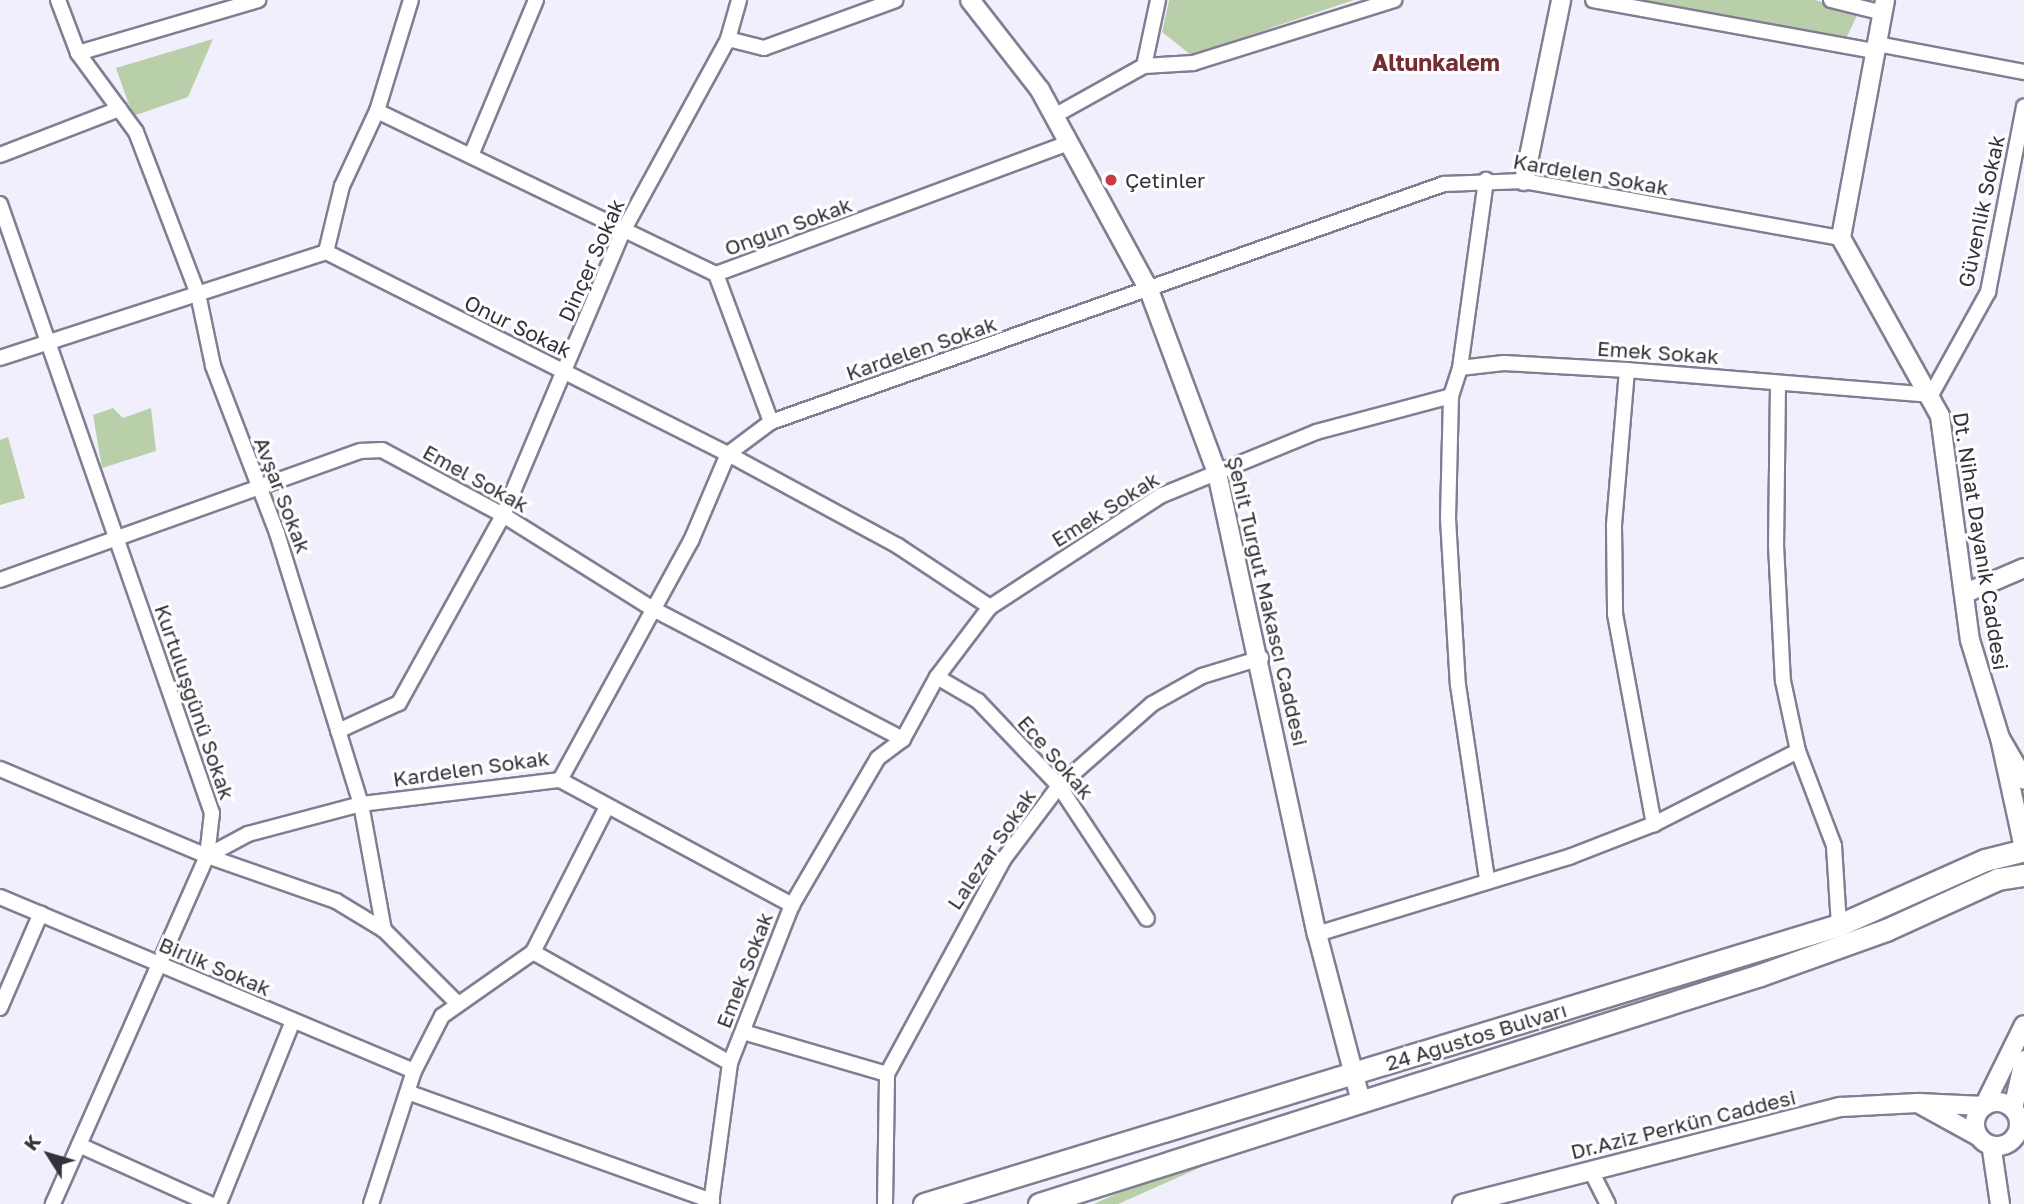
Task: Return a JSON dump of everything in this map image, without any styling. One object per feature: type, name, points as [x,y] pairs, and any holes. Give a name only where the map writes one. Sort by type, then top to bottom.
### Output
[{"type":"main road","name":"24 Ağustos Bulvarı","points":[[924,1204],[1839,925],[1985,860],[2023,854]]},
{"type":"main road","name":"24 Ağustos Bulvarı","points":[[1039,1204],[1360,1098],[1760,975],[1886,930],[1998,879],[2024,875]]},
{"type":"street","name":"Avşar Sokak","points":[[58,0],[78,53],[136,132],[198,295],[213,366],[257,489],[277,533],[361,804],[384,930]]},
{"type":"street","points":[[0,358],[326,252],[342,186],[377,111],[411,0]]},
{"type":"street","points":[[472,153],[536,0]]},
{"type":"street","name":"Dinçer Sokak","points":[[338,731],[399,703],[503,514],[622,233],[728,39],[739,0]]},
{"type":"street","points":[[728,39],[764,48],[896,0]]},
{"type":"street","name":"Şehit Turgut Makascı Caddesi","points":[[970,0],[1054,116],[1149,290],[1217,472],[1262,658],[1317,934],[1360,1098]]},
{"type":"street","points":[[1144,66],[1157,0]]},
{"type":"street","points":[[1054,116],[1144,66],[1194,63],[1394,0]]},
{"type":"street","points":[[1524,181],[1561,0]]},
{"type":"street","points":[[1593,0],[2024,72]]},
{"type":"street","points":[[1831,0],[1884,6],[1841,238]]},
{"type":"street","points":[[78,53],[248,2]]},
{"type":"street","name":"Güvenlik Sokak","points":[[1931,395],[1988,292],[2018,164],[2024,106]]},
{"type":"street","points":[[0,155],[119,109]]},
{"type":"street","name":"Ongun Sokak","points":[[377,111],[472,153],[622,233],[716,274],[1069,143]]},
{"type":"street","points":[[1486,180],[1460,368],[1451,396],[1448,519],[1458,685],[1487,880]]},
{"type":"street","name":"Kardelen Sokak","points":[[207,856],[248,834],[361,804],[560,780],[653,609],[727,454],[771,422],[1444,184],[1486,180],[1524,181],[1841,238]]},
{"type":"street","name":"Kurtuluşgünü Sokak","points":[[0,204],[212,813],[207,856],[53,1204]]},
{"type":"street","name":"Dt. Nihat Dayanık Caddesi","points":[[1841,238],[1931,395],[1940,416],[1968,592],[1970,640],[2000,738],[2023,854]]},
{"type":"street","name":"Onur Sokak","points":[[326,252],[727,454],[898,546],[990,607]]},
{"type":"street","points":[[716,274],[771,422]]},
{"type":"street","name":"Emek Sokak","points":[[1460,368],[1504,363],[1627,370],[1778,385],[1931,395]]},
{"type":"street","points":[[1627,370],[1614,526],[1615,614],[1654,824]]},
{"type":"street","points":[[1778,385],[1778,613],[1798,751],[1834,846],[1839,925]]},
{"type":"street","name":"Emek Sokak","points":[[711,1203],[730,1063],[792,905],[878,758],[903,739],[937,677],[990,607],[1162,495],[1316,432],[1451,396]]},
{"type":"street","name":"Emel Sokak","points":[[0,580],[114,536],[361,451],[382,450],[503,514],[653,609],[903,739]]},
{"type":"street","points":[[1968,592],[2024,568]]},
{"type":"street","name":"Lalezar Sokak","points":[[885,1204],[887,1074],[979,901],[1059,786],[1152,704],[1202,676],[1262,658]]},
{"type":"street","name":"Ece Sokak","points":[[937,677],[978,701],[1059,786],[1147,919]]},
{"type":"street","name":"Dt. Nihat Dayanık Caddesi","points":[[2000,738],[2024,779]]},
{"type":"street","points":[[1317,934],[1654,824],[1798,751]]},
{"type":"street","points":[[0,769],[207,856],[336,901],[384,930],[456,1002]]},
{"type":"street","points":[[560,780],[792,905]]},
{"type":"street","points":[[371,1204],[410,1093],[414,1071],[456,1002],[533,952],[607,807]]},
{"type":"street","name":"Birlik Sokak","points":[[0,897],[414,1071]]},
{"type":"street","points":[[0,1008],[41,913]]},
{"type":"street","points":[[533,952],[730,1063]]},
{"type":"street","points":[[219,1204],[293,1021]]},
{"type":"street","points":[[1978,1136],[1975,1122],[2024,1025]]},
{"type":"street","points":[[743,1032],[887,1074]]},
{"type":"street","points":[[1998,1147],[2017,1132],[2024,1060]]},
{"type":"street","points":[[410,1093],[711,1203]]},
{"type":"street","points":[[1984,1106],[1996,1102],[2018,1113]]},
{"type":"street","points":[[1918,1103],[1998,1147],[2024,1147]]},
{"type":"street","name":"Dr.Aziz Perkün Caddesi","points":[[1462,1204],[1841,1107],[1918,1103],[1984,1106]]},
{"type":"street","points":[[79,1145],[210,1204]]},
{"type":"street","points":[[1998,1147],[2000,1204]]},
{"type":"street","points":[[1591,1171],[1608,1204]]},
{"type":"green space","points":[[1169,0],[1354,0],[1191,55],[1162,32]]},
{"type":"green space","points":[[1630,0],[1815,0],[1858,13],[1846,39]]},
{"type":"green space","points":[[213,39],[188,97],[133,116],[116,68]]},
{"type":"green space","points":[[113,408],[123,418],[151,408],[156,451],[102,468],[93,415]]},
{"type":"green space","points":[[8,437],[25,498],[0,505],[0,440]]},
{"type":"green space","points":[[1334,1097],[1338,1106],[1118,1204],[1094,1204]]},
{"type":"place","name":"Çetinler","points":[[1111,180]]},
{"type":"district","name":"Altunkalem","points":[[1436,62]]}]
